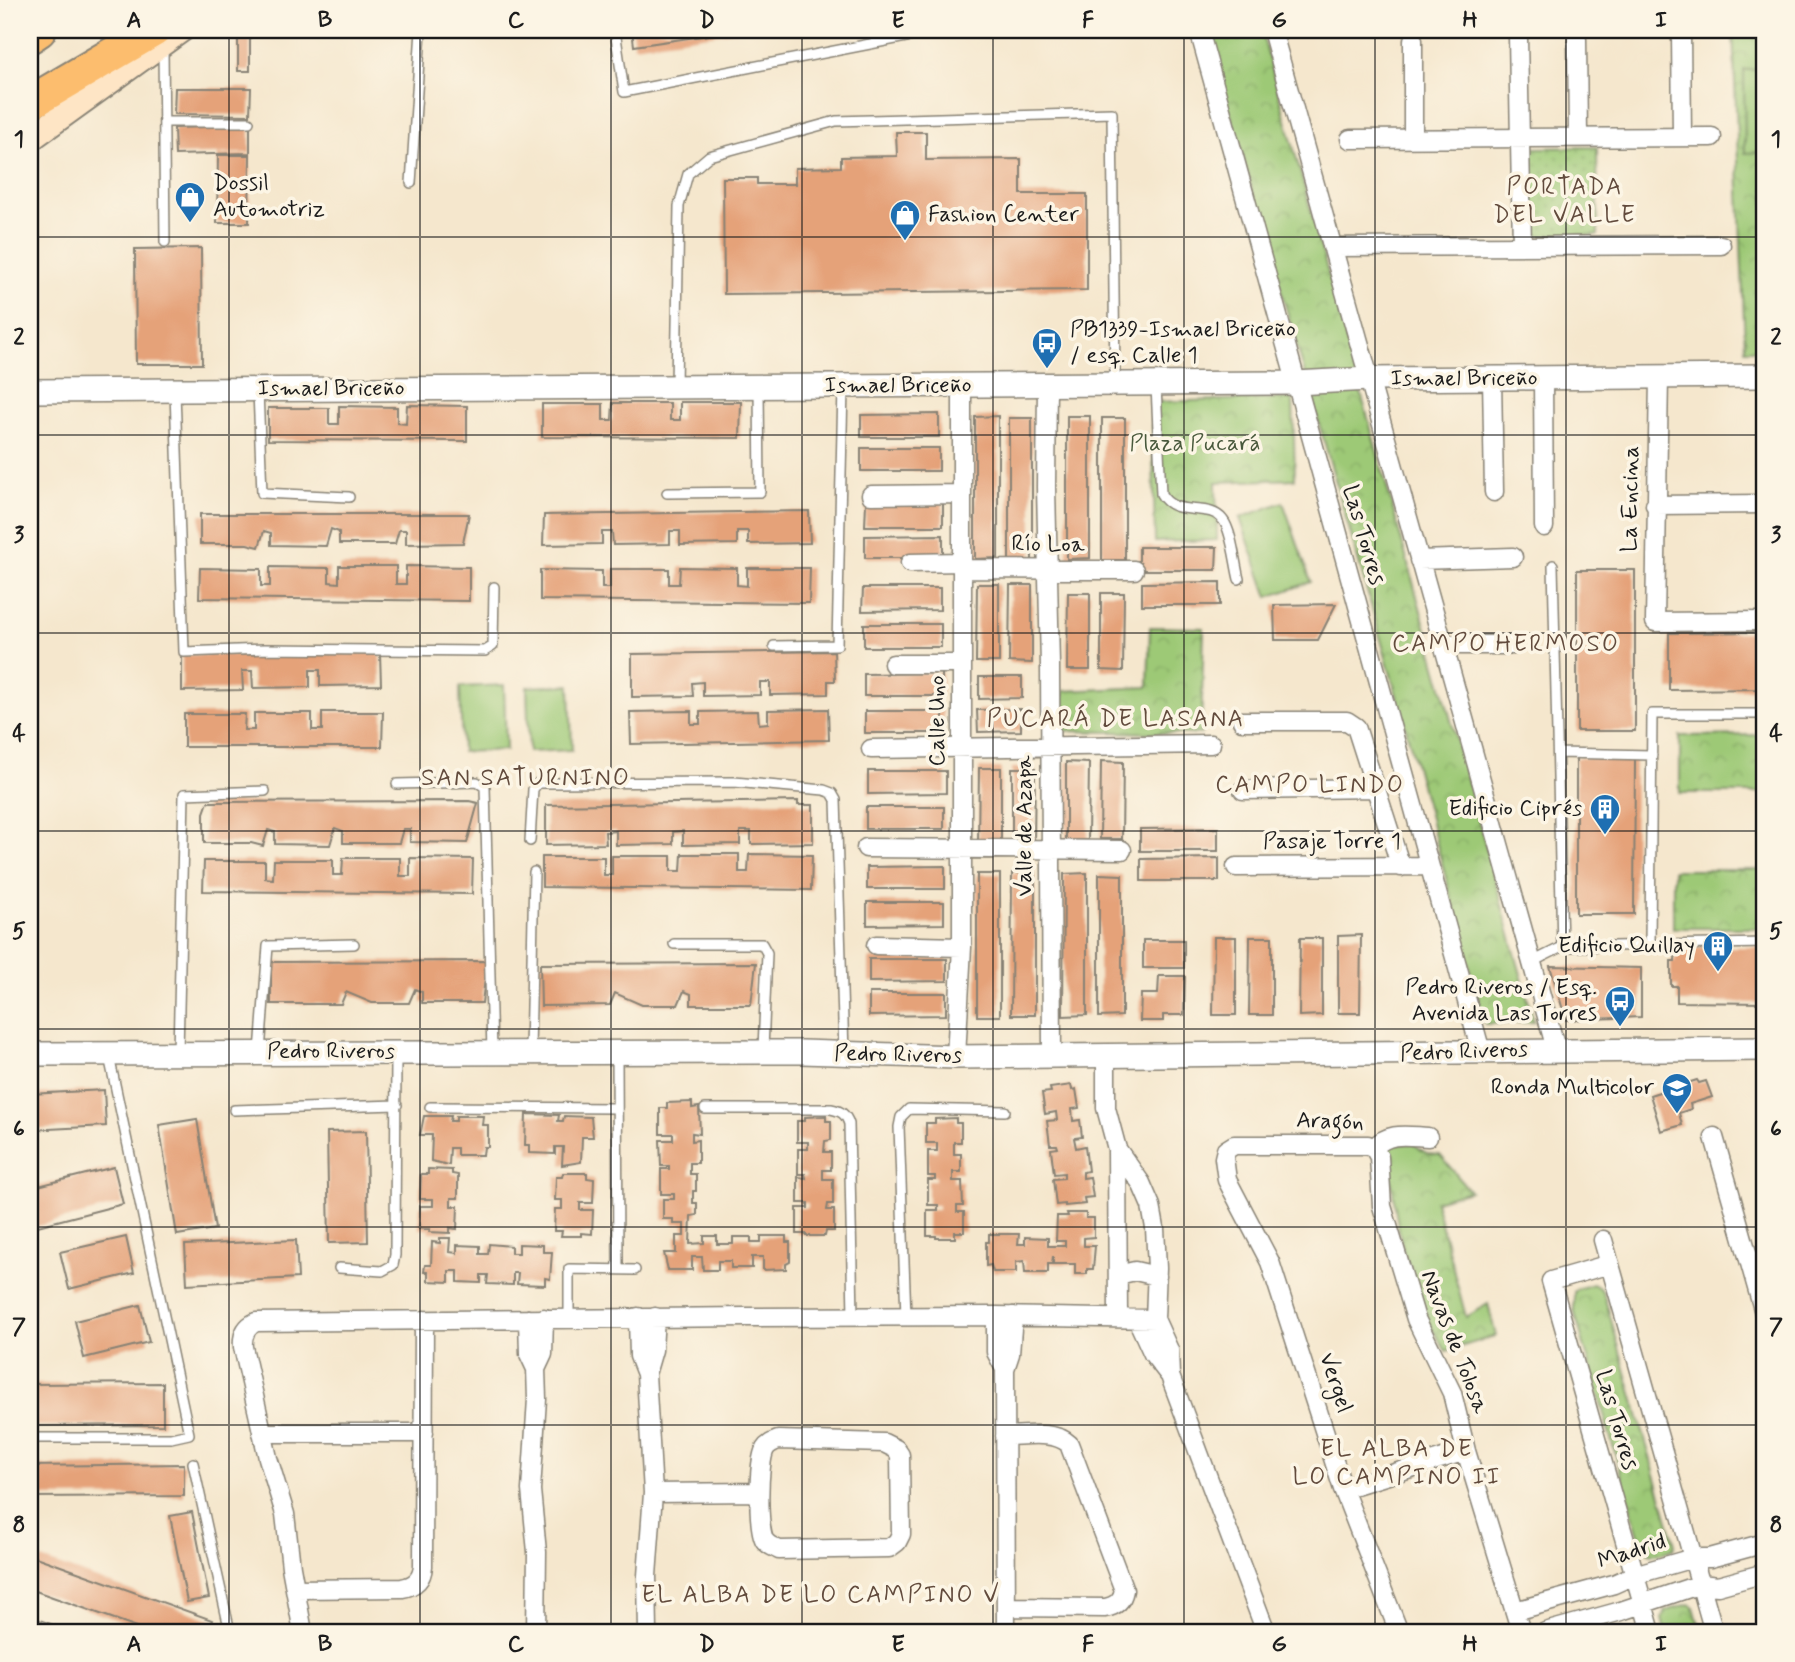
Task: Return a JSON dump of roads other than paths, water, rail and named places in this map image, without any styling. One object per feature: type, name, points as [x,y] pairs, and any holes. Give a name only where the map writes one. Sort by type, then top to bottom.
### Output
[{"type":"highway","points":[[30,36],[39,30]]},
{"type":"highway","points":[[30,91],[112,30]]},
{"type":"highway","points":[[30,103],[166,34]]},
{"type":"main road","points":[[30,139],[166,34]]},
{"type":"street","name":"Las Torres","points":[[1199,30],[1481,1052]]},
{"type":"street","name":"Las Torres","points":[[1272,30],[1556,1049]]},
{"type":"street","points":[[1681,33],[1682,137]]},
{"type":"street","points":[[1518,37],[1522,246]]},
{"type":"street","points":[[1577,38],[1578,137]]},
{"type":"street","points":[[1413,40],[1413,138]]},
{"type":"street","points":[[1350,139],[1712,136]]},
{"type":"street","points":[[1332,247],[1721,245]]},
{"type":"street","name":"Ismael Briceño","points":[[30,391],[1296,383],[1369,379],[1765,376]]},
{"type":"street","name":"La Encina","points":[[1659,377],[1655,622],[1765,621]]},
{"type":"street","points":[[1492,378],[1494,492]]},
{"type":"street","points":[[1543,378],[1544,527]]},
{"type":"street","name":"Calle Uno","points":[[956,1057],[962,947],[962,385]]},
{"type":"street","name":"Valle de Azapa","points":[[1047,385],[1052,1056]]},
{"type":"street","points":[[872,495],[962,494]]},
{"type":"street","points":[[1655,505],[1765,504]]},
{"type":"street","points":[[1419,559],[1513,557]]},
{"type":"street","name":"Río Loa","points":[[910,563],[1134,570]]},
{"type":"street","points":[[1443,645],[1514,645]]},
{"type":"street","points":[[893,664],[962,664]]},
{"type":"street","points":[[1242,721],[1347,721],[1356,727],[1401,867]]},
{"type":"street","points":[[871,749],[1211,744]]},
{"type":"street","points":[[1243,790],[1376,788]]},
{"type":"street","points":[[866,848],[1122,850]]},
{"type":"street","name":"Pasaje Torre 1","points":[[1236,867],[1429,866]]},
{"type":"street","points":[[876,945],[962,947]]},
{"type":"street","name":"Pedro Riveros","points":[[30,1054],[763,1052],[956,1057],[1765,1049]]},
{"type":"street","points":[[1106,1056],[1106,1108],[1117,1149],[1118,1318]]},
{"type":"street","name":"Aragón","points":[[1226,1150],[1234,1145],[1368,1145],[1374,1148],[1385,1138],[1428,1137]]},
{"type":"street","points":[[1714,1137],[1765,1316]]},
{"type":"street","name":"Navas de Tolosa","points":[[1374,1148],[1379,1157],[1382,1206],[1412,1307],[1452,1393],[1466,1451],[1521,1632]]},
{"type":"street","points":[[1117,1149],[1141,1183],[1151,1206],[1155,1228],[1156,1319],[1169,1350],[1170,1376]]},
{"type":"street","name":"Vergel","points":[[1226,1150],[1224,1158],[1227,1180],[1270,1262],[1343,1489],[1399,1632]]},
{"type":"street","name":"Las Torres","points":[[1603,1240],[1714,1632]]},
{"type":"street","name":"Las Torres","points":[[1610,1264],[1551,1280],[1651,1632]]},
{"type":"street","points":[[1118,1275],[1135,1270],[1157,1276]]},
{"type":"street","points":[[1005,1316],[996,1352],[1005,1369],[1006,1632]]},
{"type":"street","points":[[303,1632],[285,1514],[262,1433],[242,1341],[243,1334],[251,1324],[262,1320],[569,1317],[1005,1316],[1156,1319]]},
{"type":"street","points":[[647,1317],[653,1350],[646,1374],[653,1493],[647,1576],[648,1632]]},
{"type":"street","points":[[536,1319],[543,1354],[536,1369],[537,1421],[531,1490],[537,1552],[536,1632]]},
{"type":"street","points":[[1137,1319],[1153,1354],[1170,1376],[1266,1632]]},
{"type":"street","points":[[295,1588],[402,1588],[418,1581],[423,1566],[424,1320]]},
{"type":"street","points":[[262,1433],[424,1433]]},
{"type":"street","points":[[1005,1436],[1052,1436],[1069,1444],[1124,1590],[1121,1601],[1105,1608],[1006,1607]]},
{"type":"street","points":[[778,1440],[884,1443],[896,1449],[900,1455],[901,1534],[890,1548],[779,1550],[763,1539],[759,1492],[764,1451],[770,1443],[778,1440]]},
{"type":"street","points":[[1343,1489],[1466,1451]]},
{"type":"street","points":[[653,1493],[759,1492]]},
{"type":"street","name":"Madrid","points":[[1515,1611],[1614,1584],[1634,1575],[1693,1558],[1710,1558],[1765,1543]]},
{"type":"street","points":[[1545,1632],[1701,1584],[1718,1586],[1765,1573]]},
{"type":"lane","points":[[411,183],[421,30]]},
{"type":"lane","points":[[615,30],[624,92],[942,30]]},
{"type":"lane","points":[[165,242],[166,34]]},
{"type":"lane","points":[[676,387],[679,206],[688,174],[709,156],[836,121],[1112,113],[1115,384]]},
{"type":"lane","points":[[164,122],[249,122]]},
{"type":"lane","points":[[1156,384],[1161,494],[1172,506],[1215,514],[1225,522],[1239,579]]},
{"type":"lane","points":[[774,646],[837,645],[843,386]]},
{"type":"lane","points":[[667,493],[760,492],[759,387]]},
{"type":"lane","points":[[175,390],[184,652],[264,649],[485,651],[493,646],[495,587]]},
{"type":"lane","points":[[258,390],[262,493],[349,497]]},
{"type":"lane","points":[[1553,565],[1562,947]]},
{"type":"lane","points":[[1650,946],[1652,714],[1765,714]]},
{"type":"lane","points":[[1558,753],[1652,755]]},
{"type":"lane","points":[[397,785],[477,782],[485,787],[492,1052]]},
{"type":"lane","points":[[530,841],[533,789],[538,783],[734,782],[832,793],[836,800],[844,1055]]},
{"type":"lane","points":[[177,1053],[184,794],[265,791]]},
{"type":"lane","points":[[530,1052],[534,872]]},
{"type":"lane","points":[[1532,962],[1562,947],[1765,943]]},
{"type":"lane","points":[[260,1052],[268,946],[354,944]]},
{"type":"lane","points":[[674,944],[762,944],[767,953],[763,1052]]},
{"type":"lane","points":[[339,1268],[382,1271],[393,1265],[396,1052]]},
{"type":"lane","points":[[617,1053],[618,1269]]},
{"type":"lane","points":[[30,1438],[171,1438],[189,1434],[109,1054]]},
{"type":"lane","points":[[234,1110],[397,1105]]},
{"type":"lane","points":[[430,1107],[617,1108]]},
{"type":"lane","points":[[705,1109],[831,1109],[841,1111],[847,1118],[853,1316]]},
{"type":"lane","points":[[906,1316],[899,1127],[901,1117],[909,1110],[1005,1111]]},
{"type":"lane","points":[[569,1317],[569,1269],[635,1270]]},
{"type":"lane","points":[[193,1463],[230,1632]]},
{"type":"lane","points":[[30,1622],[58,1632]]},
{"type":"place","name":"Dossil Automotriz","points":[[190,224]]},
{"type":"place","name":"Fashion Center","points":[[905,242]]},
{"type":"place","name":"PB1339-Ismael Briceño / esq. Calle 1","points":[[1047,370]]},
{"type":"place","name":"Edificio Ciprés","points":[[1605,836]]},
{"type":"place","name":"Edificio Quillay","points":[[1718,973]]},
{"type":"place","name":"Pedro Riveros / Esq. Avenida Las Torres","points":[[1620,1028]]},
{"type":"place","name":"Ronda Multicolor","points":[[1677,1115]]},
{"type":"district","name":"PORTADA DEL VALLE","points":[[1565,201]]},
{"type":"district","name":"CAMPO HERMOSO","points":[[1506,644]]},
{"type":"district","name":"PUCARÁ DE LASANA","points":[[1116,719]]},
{"type":"district","name":"SAN SATURNINO","points":[[526,778]]},
{"type":"district","name":"CAMPO LINDO","points":[[1310,785]]},
{"type":"district","name":"EL ALBA DE LO CAMPINO II","points":[[1397,1463]]},
{"type":"district","name":"EL ALBA DE LO CAMPINO V","points":[[821,1595]]},
{"type":"park label","name":"Plaza Pucará","points":[[1195,444]]}]
